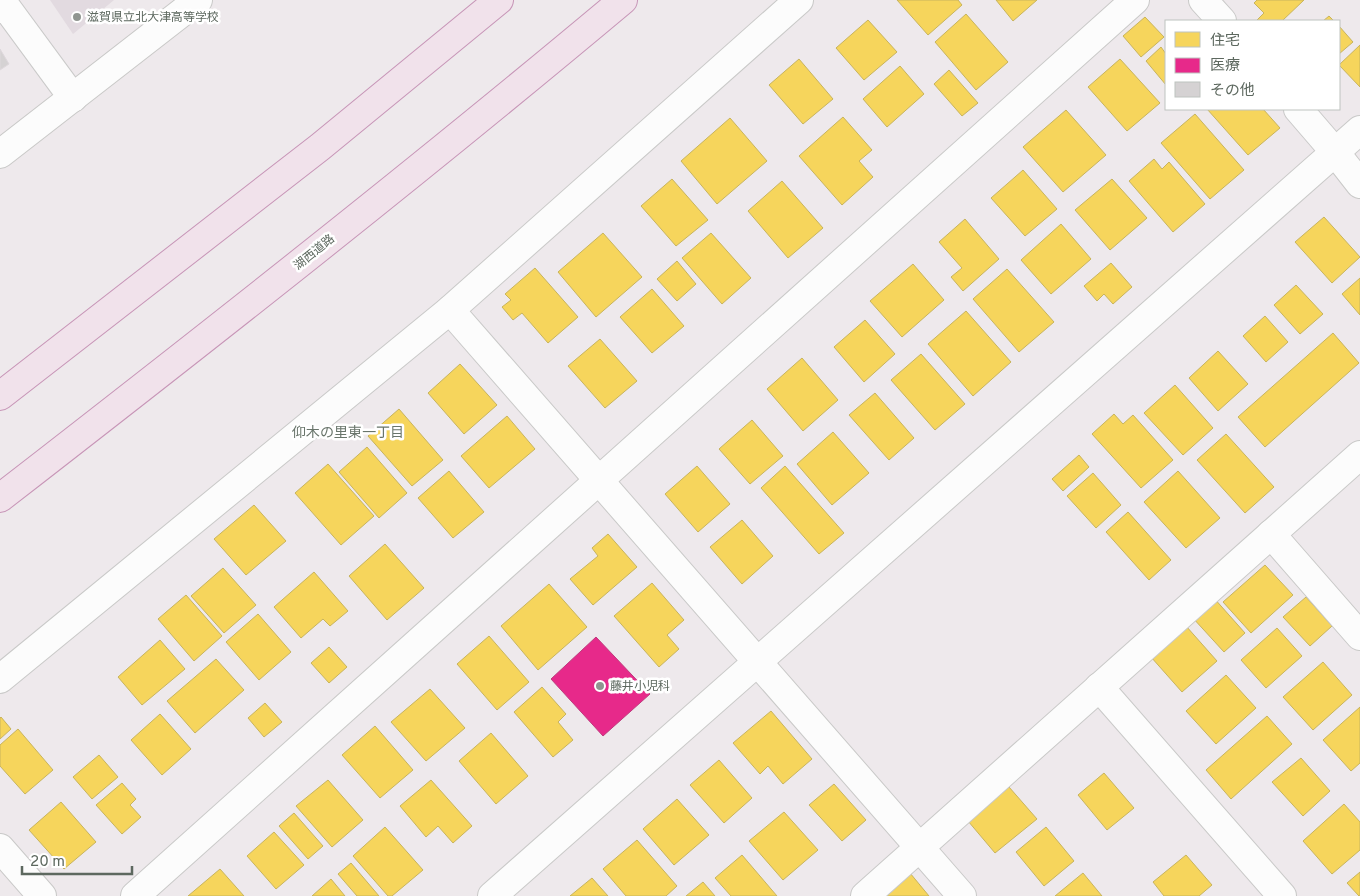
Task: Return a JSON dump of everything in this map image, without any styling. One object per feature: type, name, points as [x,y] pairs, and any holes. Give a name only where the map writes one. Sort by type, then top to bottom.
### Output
[{"type":"highway","points":[[0,396],[320,147],[499,0]]},
{"type":"highway","name":"湖西道路","points":[[0,498],[256,298],[516,90],[623,0]]},
{"type":"street","points":[[1,0],[73,98]]},
{"type":"street","points":[[0,154],[198,0]]},
{"type":"street","points":[[0,680],[450,310],[799,0]]},
{"type":"street","points":[[135,896],[1135,0]]},
{"type":"street","points":[[1203,0],[1221,20]]},
{"type":"street","points":[[1299,110],[1336,152],[1360,184]]},
{"type":"street","points":[[492,896],[1360,130]]},
{"type":"street","points":[[450,310],[962,896]]},
{"type":"street","points":[[865,896],[1360,455]]},
{"type":"street","points":[[1272,534],[1360,636]]},
{"type":"street","points":[[1100,687],[1282,896]]},
{"type":"street","points":[[0,848],[42,896]]},
{"type":"shaded area","name":"滋賀県立北大津高等学校","points":[[50,0],[114,0],[73,34]]},
{"type":"building: 住宅","points":[[897,0],[958,0],[962,5],[928,35]]},
{"type":"building: 住宅","points":[[996,0],[1037,0],[1013,21]]},
{"type":"building: 住宅","points":[[1257,0],[1304,0],[1283,20],[1257,20],[1264,13],[1254,3]]},
{"type":"building: 住宅","points":[[966,14],[1008,62],[976,90],[935,42]]},
{"type":"building: 住宅","points":[[1329,16],[1333,20],[1324,20]]},
{"type":"building: 住宅","points":[[1145,17],[1164,37],[1141,57],[1123,36]]},
{"type":"building: 住宅","points":[[868,20],[897,52],[864,80],[836,48]]},
{"type":"building: 住宅","points":[[1340,27],[1353,42],[1340,53]]},
{"type":"building: 住宅","points":[[1360,45],[1360,87],[1340,66]]},
{"type":"building: 住宅","points":[[1161,47],[1165,53],[1165,84],[1146,61]]},
{"type":"building: 住宅","points":[[799,59],[833,99],[803,124],[769,85]]},
{"type":"building: 住宅","points":[[1120,59],[1160,103],[1127,131],[1088,87]]},
{"type":"building: 住宅","points":[[900,66],[924,94],[887,127],[863,99]]},
{"type":"building: 住宅","points":[[949,70],[978,103],[962,116],[934,84]]},
{"type":"building: 住宅","points":[[1066,110],[1106,155],[1063,192],[1023,147]]},
{"type":"building: 住宅","points":[[1208,110],[1264,110],[1280,128],[1248,155]]},
{"type":"building: 住宅","points":[[1195,114],[1244,170],[1210,199],[1161,143]]},
{"type":"building: 住宅","points":[[843,117],[872,150],[859,161],[873,177],[842,205],[799,156]]},
{"type":"building: 住宅","points":[[730,118],[767,161],[717,204],[681,161]]},
{"type":"building: 住宅","points":[[1154,159],[1162,169],[1169,162],[1205,204],[1173,232],[1129,181]]},
{"type":"building: 住宅","points":[[1023,170],[1057,209],[1025,236],[991,198]]},
{"type":"building: 住宅","points":[[672,179],[708,220],[676,246],[641,206]]},
{"type":"building: 住宅","points":[[1112,179],[1147,218],[1110,250],[1075,210]]},
{"type":"building: 住宅","points":[[782,181],[823,228],[788,258],[748,211]]},
{"type":"building: 住宅","points":[[1324,217],[1360,257],[1332,283],[1295,242]]},
{"type":"building: 住宅","points":[[965,219],[999,259],[963,291],[951,277],[962,268],[939,242]]},
{"type":"building: 住宅","points":[[1061,224],[1091,259],[1051,294],[1021,260]]},
{"type":"building: 住宅","points":[[603,233],[642,277],[596,317],[558,272]]},
{"type":"building: 住宅","points":[[711,233],[751,278],[722,304],[682,258]]},
{"type":"building: 住宅","points":[[677,261],[696,284],[677,301],[657,279]]},
{"type":"building: 住宅","points":[[1111,263],[1132,287],[1113,304],[1104,294],[1097,301],[1084,286]]},
{"type":"building: 住宅","points":[[913,264],[944,300],[902,337],[870,301]]},
{"type":"building: 住宅","points":[[535,268],[578,317],[548,343],[522,313],[513,320],[502,307],[511,300],[505,294]]},
{"type":"building: 住宅","points":[[1007,269],[1054,322],[1019,352],[973,299]]},
{"type":"building: 住宅","points":[[1360,278],[1360,315],[1342,294]]},
{"type":"building: 住宅","points":[[1296,285],[1323,314],[1300,334],[1274,305]]},
{"type":"building: 住宅","points":[[652,289],[684,326],[652,353],[620,317]]},
{"type":"building: 住宅","points":[[966,311],[1011,362],[973,396],[928,344]]},
{"type":"building: 住宅","points":[[1265,316],[1288,342],[1266,362],[1243,336]]},
{"type":"building: 住宅","points":[[865,320],[895,354],[864,382],[834,347]]},
{"type":"building: 住宅","points":[[1333,333],[1359,363],[1265,447],[1238,417]]},
{"type":"building: 住宅","points":[[600,339],[637,381],[605,408],[568,366]]},
{"type":"building: 住宅","points":[[1218,351],[1248,384],[1218,411],[1189,378]]},
{"type":"building: 住宅","points":[[921,354],[965,404],[935,430],[891,380]]},
{"type":"building: 住宅","points":[[802,358],[838,400],[803,431],[767,389]]},
{"type":"building: 住宅","points":[[460,364],[497,405],[464,434],[428,393]]},
{"type":"building: 住宅","points":[[1175,385],[1213,428],[1183,455],[1144,413]]},
{"type":"building: 住宅","points":[[875,393],[914,438],[889,460],[849,415]]},
{"type":"building: 住宅","points":[[399,409],[443,460],[412,486],[368,436]]},
{"type":"building: 住宅","points":[[1114,414],[1123,424],[1133,415],[1173,460],[1141,488],[1092,434]]},
{"type":"building: 住宅","points":[[507,416],[535,449],[489,488],[461,456]]},
{"type":"building: 住宅","points":[[752,420],[783,456],[750,484],[719,449]]},
{"type":"building: 住宅","points":[[833,432],[869,473],[832,505],[797,464]]},
{"type":"building: 住宅","points":[[1226,434],[1274,487],[1245,513],[1197,460]]},
{"type":"building: 住宅","points":[[367,447],[407,493],[379,518],[339,472]]},
{"type":"building: 住宅","points":[[1079,455],[1089,467],[1063,491],[1052,479]]},
{"type":"building: 住宅","points":[[328,464],[374,516],[341,545],[295,493]]},
{"type":"building: 住宅","points":[[697,466],[730,504],[698,532],[665,494]]},
{"type":"building: 住宅","points":[[785,466],[844,533],[819,554],[761,488]]},
{"type":"building: 住宅","points":[[449,471],[484,512],[453,538],[418,498]]},
{"type":"building: 住宅","points":[[1178,471],[1220,518],[1186,548],[1144,502]]},
{"type":"building: 住宅","points":[[1093,473],[1121,505],[1096,528],[1067,496]]},
{"type":"building: 住宅","points":[[254,505],[286,541],[246,575],[214,539]]},
{"type":"building: 住宅","points":[[1128,512],[1171,560],[1149,580],[1106,532]]},
{"type":"building: 住宅","points":[[742,520],[773,556],[742,584],[710,547]]},
{"type":"building: 住宅","points":[[608,534],[637,567],[593,605],[570,579],[598,556],[592,548]]},
{"type":"building: 住宅","points":[[385,544],[424,588],[387,620],[349,576]]},
{"type":"building: 住宅","points":[[1265,565],[1293,595],[1251,633],[1223,602]]},
{"type":"building: 住宅","points":[[223,568],[256,605],[224,633],[191,596]]},
{"type":"building: 住宅","points":[[314,572],[348,611],[330,626],[323,619],[301,638],[274,607]]},
{"type":"building: 住宅","points":[[652,583],[684,620],[667,635],[679,649],[659,667],[614,616]]},
{"type":"building: 住宅","points":[[549,584],[587,627],[538,670],[501,626]]},
{"type":"building: 住宅","points":[[186,595],[222,636],[194,661],[158,619]]},
{"type":"building: 住宅","points":[[1213,597],[1245,633],[1224,652],[1192,617]]},
{"type":"building: 住宅","points":[[1306,597],[1332,626],[1310,646],[1283,617]]},
{"type":"building: 住宅","points":[[258,614],[291,652],[259,680],[226,642]]},
{"type":"building: 住宅","points":[[1186,626],[1217,661],[1182,692],[1151,657]]},
{"type":"building: 住宅","points":[[1277,628],[1302,656],[1266,688],[1241,660]]},
{"type":"building: 住宅","points":[[489,636],[529,682],[497,710],[457,664]]},
{"type":"building: 住宅","points":[[160,640],[185,669],[142,705],[118,677]]},
{"type":"building: 住宅","points":[[329,647],[347,667],[329,683],[311,663]]},
{"type":"building: 住宅","points":[[216,659],[244,690],[195,733],[167,701]]},
{"type":"building: 住宅","points":[[1323,662],[1352,695],[1313,730],[1283,697]]},
{"type":"building: 住宅","points":[[1226,675],[1256,708],[1216,744],[1186,711]]},
{"type":"building: 住宅","points":[[542,687],[566,714],[558,722],[573,740],[553,757],[514,712]]},
{"type":"building: 住宅","points":[[430,689],[465,728],[426,761],[391,722]]},
{"type":"building: 住宅","points":[[265,703],[282,722],[264,737],[248,718]]},
{"type":"building: 住宅","points":[[1360,707],[1360,763],[1351,771],[1323,740]]},
{"type":"building: 住宅","points":[[771,711],[812,759],[783,784],[768,766],[760,774],[733,743]]},
{"type":"building: 住宅","points":[[160,714],[191,749],[162,775],[131,740]]},
{"type":"building: 住宅","points":[[1267,716],[1292,744],[1231,799],[1206,770]]},
{"type":"building: 住宅","points":[[0,718],[11,729],[0,739]]},
{"type":"building: 住宅","points":[[375,726],[413,770],[380,798],[342,755]]},
{"type":"building: 住宅","points":[[18,729],[53,770],[25,794],[0,766],[0,745]]},
{"type":"building: 住宅","points":[[491,733],[528,776],[496,804],[459,761]]},
{"type":"building: 住宅","points":[[99,755],[118,777],[92,799],[73,777]]},
{"type":"building: 住宅","points":[[1301,758],[1330,791],[1303,816],[1272,782]]},
{"type":"building: 住宅","points":[[719,760],[752,798],[724,823],[690,785]]},
{"type":"building: 住宅","points":[[1104,773],[1134,808],[1107,830],[1078,795]]},
{"type":"building: 住宅","points":[[328,780],[363,820],[332,847],[296,806]]},
{"type":"building: 住宅","points":[[431,780],[472,826],[453,843],[438,826],[426,837],[400,806]]},
{"type":"building: 住宅","points":[[122,783],[136,799],[130,805],[141,817],[122,834],[96,805]]},
{"type":"building: 住宅","points":[[834,784],[866,820],[842,841],[809,805]]},
{"type":"building: 住宅","points":[[1009,787],[1037,819],[995,853],[968,821]]},
{"type":"building: 住宅","points":[[677,799],[709,835],[674,865],[643,829]]},
{"type":"building: 住宅","points":[[61,802],[96,842],[64,869],[29,830]]},
{"type":"building: 住宅","points":[[1344,804],[1360,822],[1360,850],[1332,874],[1303,841]]},
{"type":"building: 住宅","points":[[784,812],[818,850],[783,880],[749,841]]},
{"type":"building: 住宅","points":[[294,813],[323,846],[308,859],[279,826]]},
{"type":"building: 住宅","points":[[385,827],[423,870],[392,896],[388,896],[353,856]]},
{"type":"building: 住宅","points":[[1046,827],[1074,861],[1044,886],[1016,852]]},
{"type":"building: 住宅","points":[[274,832],[304,865],[276,889],[247,856]]},
{"type":"building: 住宅","points":[[637,840],[677,886],[666,896],[626,896],[603,869]]},
{"type":"building: 住宅","points":[[742,855],[777,896],[731,896],[715,878]]},
{"type":"building: 住宅","points":[[1186,855],[1212,885],[1199,896],[1164,896],[1153,882]]},
{"type":"building: 住宅","points":[[351,863],[379,896],[357,896],[338,874]]},
{"type":"building: 住宅","points":[[220,869],[244,896],[188,896]]},
{"type":"building: 住宅","points":[[1360,872],[1360,896],[1359,896],[1347,883]]},
{"type":"building: 住宅","points":[[910,873],[929,896],[882,896]]},
{"type":"building: 住宅","points":[[1083,873],[1102,896],[1055,896]]},
{"type":"building: 住宅","points":[[592,878],[608,896],[570,896]]},
{"type":"building: 住宅","points":[[331,879],[345,896],[312,896]]},
{"type":"building: 住宅","points":[[703,882],[715,896],[686,896]]},
{"type":"building: 医療","name":"藤井小児科","points":[[596,637],[650,694],[603,736],[551,679]]},
{"type":"building: その他","points":[[0,49],[9,64],[0,70]]},
{"type":"place","name":"滋賀県立北大津高等学校","points":[[77,17]]},
{"type":"place","name":"藤井小児科","points":[[600,686]]},
{"type":"district","name":"仰木の里東一丁目","points":[[348,432]]}]
